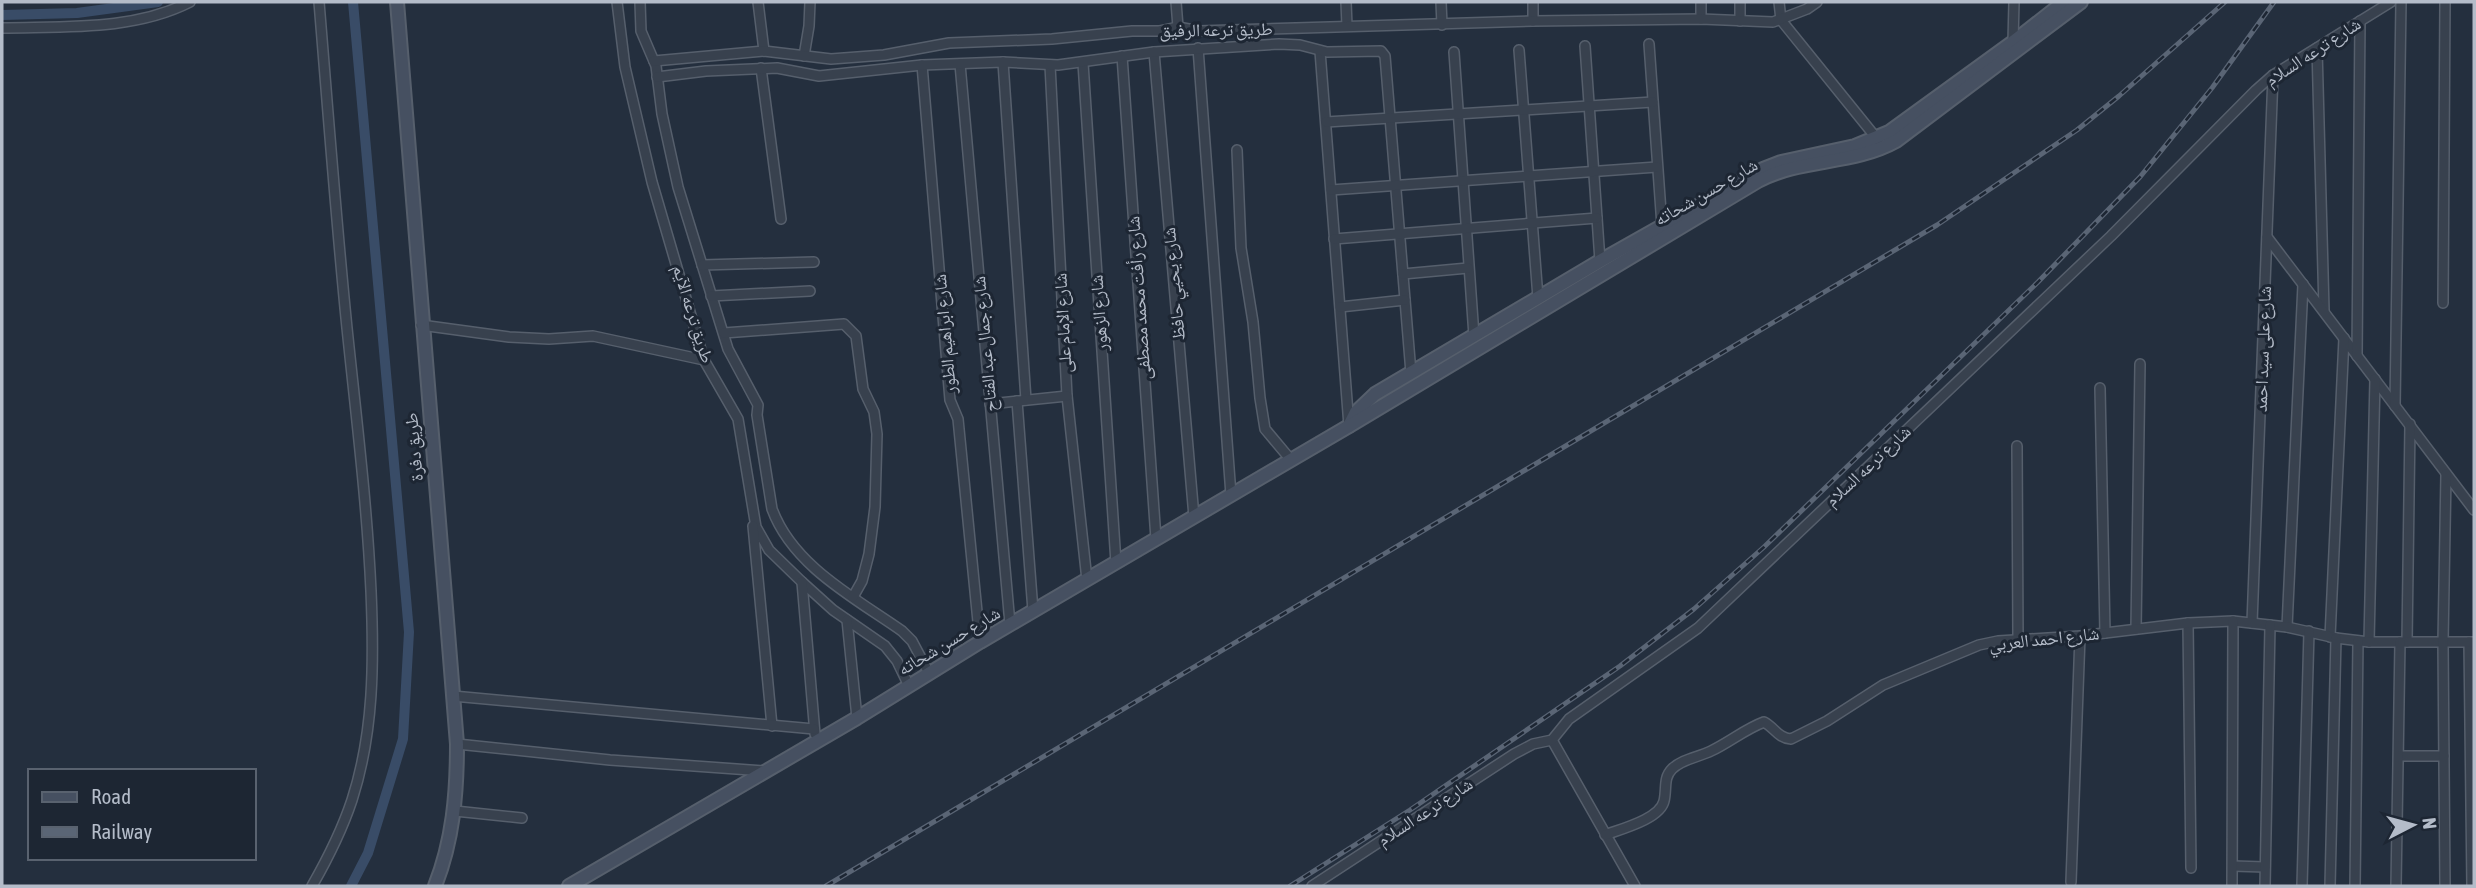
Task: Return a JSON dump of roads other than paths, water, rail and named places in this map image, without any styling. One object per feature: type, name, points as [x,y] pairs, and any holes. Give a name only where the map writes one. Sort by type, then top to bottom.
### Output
[{"type":"main road","name":"طريق دفرة","points":[[397,2],[421,326],[457,744],[455,811],[448,848],[435,886]]},
{"type":"main road","name":"شارع حسن شحاته","points":[[1969,80],[2013,42],[2064,5],[2081,2]]},
{"type":"main road","name":"شارع حسن شحاته","points":[[569,886],[768,771],[815,735],[857,718],[1010,624],[1349,426],[1758,181],[1784,170],[1857,157],[1969,80],[2064,5]]},
{"type":"main road","name":"شارع حسن شحاته","points":[[1349,426],[1356,412],[1367,401],[1411,373],[1600,261],[1772,165],[1880,143]]},
{"type":"street","points":[[2,28],[141,20],[190,2]]},
{"type":"street","points":[[312,886],[339,836],[361,763],[372,687],[373,646],[367,522],[319,2]]},
{"type":"street","name":"طريق ترعه الآيم","points":[[617,2],[625,67],[636,104],[640,135],[704,360],[738,419],[751,511],[756,527],[769,550],[802,583],[847,620],[885,646],[897,661],[909,686]]},
{"type":"street","name":"طريق ترعه الآيم","points":[[640,2],[643,39],[654,61],[678,187],[728,349],[758,405],[757,415],[776,519],[789,542],[818,571],[912,641],[929,673]]},
{"type":"street","points":[[758,2],[764,51]]},
{"type":"street","points":[[804,56],[810,2]]},
{"type":"street","points":[[1176,2],[1178,27]]},
{"type":"street","points":[[1346,2],[1348,26]]},
{"type":"street","points":[[1441,2],[1442,24]]},
{"type":"street","points":[[1533,2],[1533,21]]},
{"type":"street","points":[[1701,2],[1701,19]]},
{"type":"street","points":[[1740,21],[1741,2]]},
{"type":"street","points":[[1779,2],[1781,20],[1880,143]]},
{"type":"street","points":[[1781,20],[1808,9],[1816,2]]},
{"type":"street","points":[[2013,42],[2014,2]]},
{"type":"street","name":"شارع ترعه السلام","points":[[1312,886],[1514,754],[1533,744],[1552,740],[1569,719],[1698,628],[2111,236],[2256,90],[2273,75],[2389,2]]},
{"type":"street","points":[[2395,406],[2401,2]]},
{"type":"street","points":[[2443,303],[2445,2]]},
{"type":"street","name":"طريق ترعه الرفيق","points":[[654,61],[764,51],[831,59],[884,55],[949,43],[1052,39],[1159,31],[1178,27],[1199,31],[1533,21],[1781,20]]},
{"type":"street","points":[[2357,356],[2360,22]]},
{"type":"street","name":"طريق ترعه الرفيق","points":[[657,77],[761,68],[824,76],[922,65],[1003,62],[1049,65],[1198,48],[1287,44],[1320,51],[1375,50],[1385,55],[1390,118]]},
{"type":"street","points":[[1649,44],[1662,226]]},
{"type":"street","points":[[1585,46],[1600,261]]},
{"type":"street","points":[[1198,48],[1231,495]]},
{"type":"street","points":[[2316,48],[2324,312]]},
{"type":"street","points":[[1519,50],[1538,298]]},
{"type":"street","points":[[1320,51],[1349,426]]},
{"type":"street","name":"شارع يحيي حافظ","points":[[1154,52],[1194,517]]},
{"type":"street","points":[[1454,52],[1474,336]]},
{"type":"street","name":"شارع رأفت محمد مصطفى","points":[[1122,56],[1156,539]]},
{"type":"street","points":[[1003,62],[1033,611]]},
{"type":"street","name":"شارع الزهور","points":[[1083,62],[1116,563]]},
{"type":"street","name":"شارع جمال عبد الفتاح","points":[[960,64],[1010,624]]},
{"type":"street","name":"شارع ابراهيم الطور","points":[[922,65],[950,400],[958,419],[980,642]]},
{"type":"street","name":"شارع الإمام على","points":[[1049,65],[1067,396],[1087,580]]},
{"type":"street","points":[[761,68],[782,219]]},
{"type":"street","name":"شارع على سيد احمد","points":[[2252,623],[2273,75]]},
{"type":"street","points":[[1326,122],[1653,102]]},
{"type":"street","points":[[1390,118],[1411,373]]},
{"type":"street","points":[[1237,150],[1241,248],[1253,321],[1265,429],[1291,460]]},
{"type":"street","points":[[1331,190],[1657,167]]},
{"type":"street","points":[[1334,239],[1597,218]]},
{"type":"street","points":[[2267,237],[2474,510]]},
{"type":"street","points":[[702,265],[814,262]]},
{"type":"street","points":[[1403,274],[1468,268]]},
{"type":"street","points":[[2287,627],[2303,284]]},
{"type":"street","points":[[711,296],[810,290]]},
{"type":"street","points":[[1340,307],[1405,300]]},
{"type":"street","points":[[724,334],[844,324],[856,335],[863,390],[874,412],[877,433],[875,507],[869,554],[862,582],[853,597]]},
{"type":"street","points":[[421,326],[509,337],[548,339],[593,336],[704,360]]},
{"type":"street","points":[[2330,886],[2333,637],[2344,338]]},
{"type":"street","points":[[2136,629],[2140,364]]},
{"type":"street","points":[[2369,642],[2375,379]]},
{"type":"street","points":[[2100,388],[2105,633]]},
{"type":"street","points":[[990,404],[1067,396]]},
{"type":"street","points":[[2396,886],[2410,424]]},
{"type":"street","points":[[2017,446],[2018,639]]},
{"type":"street","points":[[2445,886],[2443,642],[2446,474]]},
{"type":"street","points":[[751,511],[772,726]]},
{"type":"street","points":[[453,696],[772,726],[815,735],[802,583]]},
{"type":"street","points":[[847,620],[857,718]]},
{"type":"street","points":[[2232,886],[2233,621]]},
{"type":"street","name":"شارع احمد العربي","points":[[1605,835],[1653,815],[1660,809],[1664,802],[1666,778],[1671,770],[1710,752],[1756,725],[1764,722],[1772,726],[1778,735],[1791,739],[1905,675],[1979,645],[2018,639],[2080,636],[2188,623],[2233,621],[2287,627],[2369,642],[2472,642]]},
{"type":"street","points":[[2188,623],[2190,868]]},
{"type":"street","points":[[2265,886],[2270,625]]},
{"type":"street","points":[[2302,886],[2309,631]]},
{"type":"street","points":[[2071,882],[2080,636]]},
{"type":"street","points":[[2355,886],[2358,640]]},
{"type":"street","points":[[2472,642],[2472,886]]},
{"type":"street","points":[[1552,740],[1635,886]]},
{"type":"street","points":[[457,744],[610,760],[768,771]]},
{"type":"street","points":[[2399,757],[2444,756]]},
{"type":"street","points":[[455,811],[522,818]]},
{"type":"street","points":[[2232,866],[2265,867]]},
{"type":"waterway","points":[[2,15],[77,13],[158,2]]},
{"type":"waterway","points":[[351,886],[368,853],[403,739],[409,632],[353,2]]},
{"type":"railway","points":[[826,886],[1937,225],[2077,130],[2225,2]]},
{"type":"railway","points":[[1290,886],[1410,810],[1620,666],[1694,609],[1764,547],[2038,282],[2140,177],[2212,88],[2274,2]]}]
